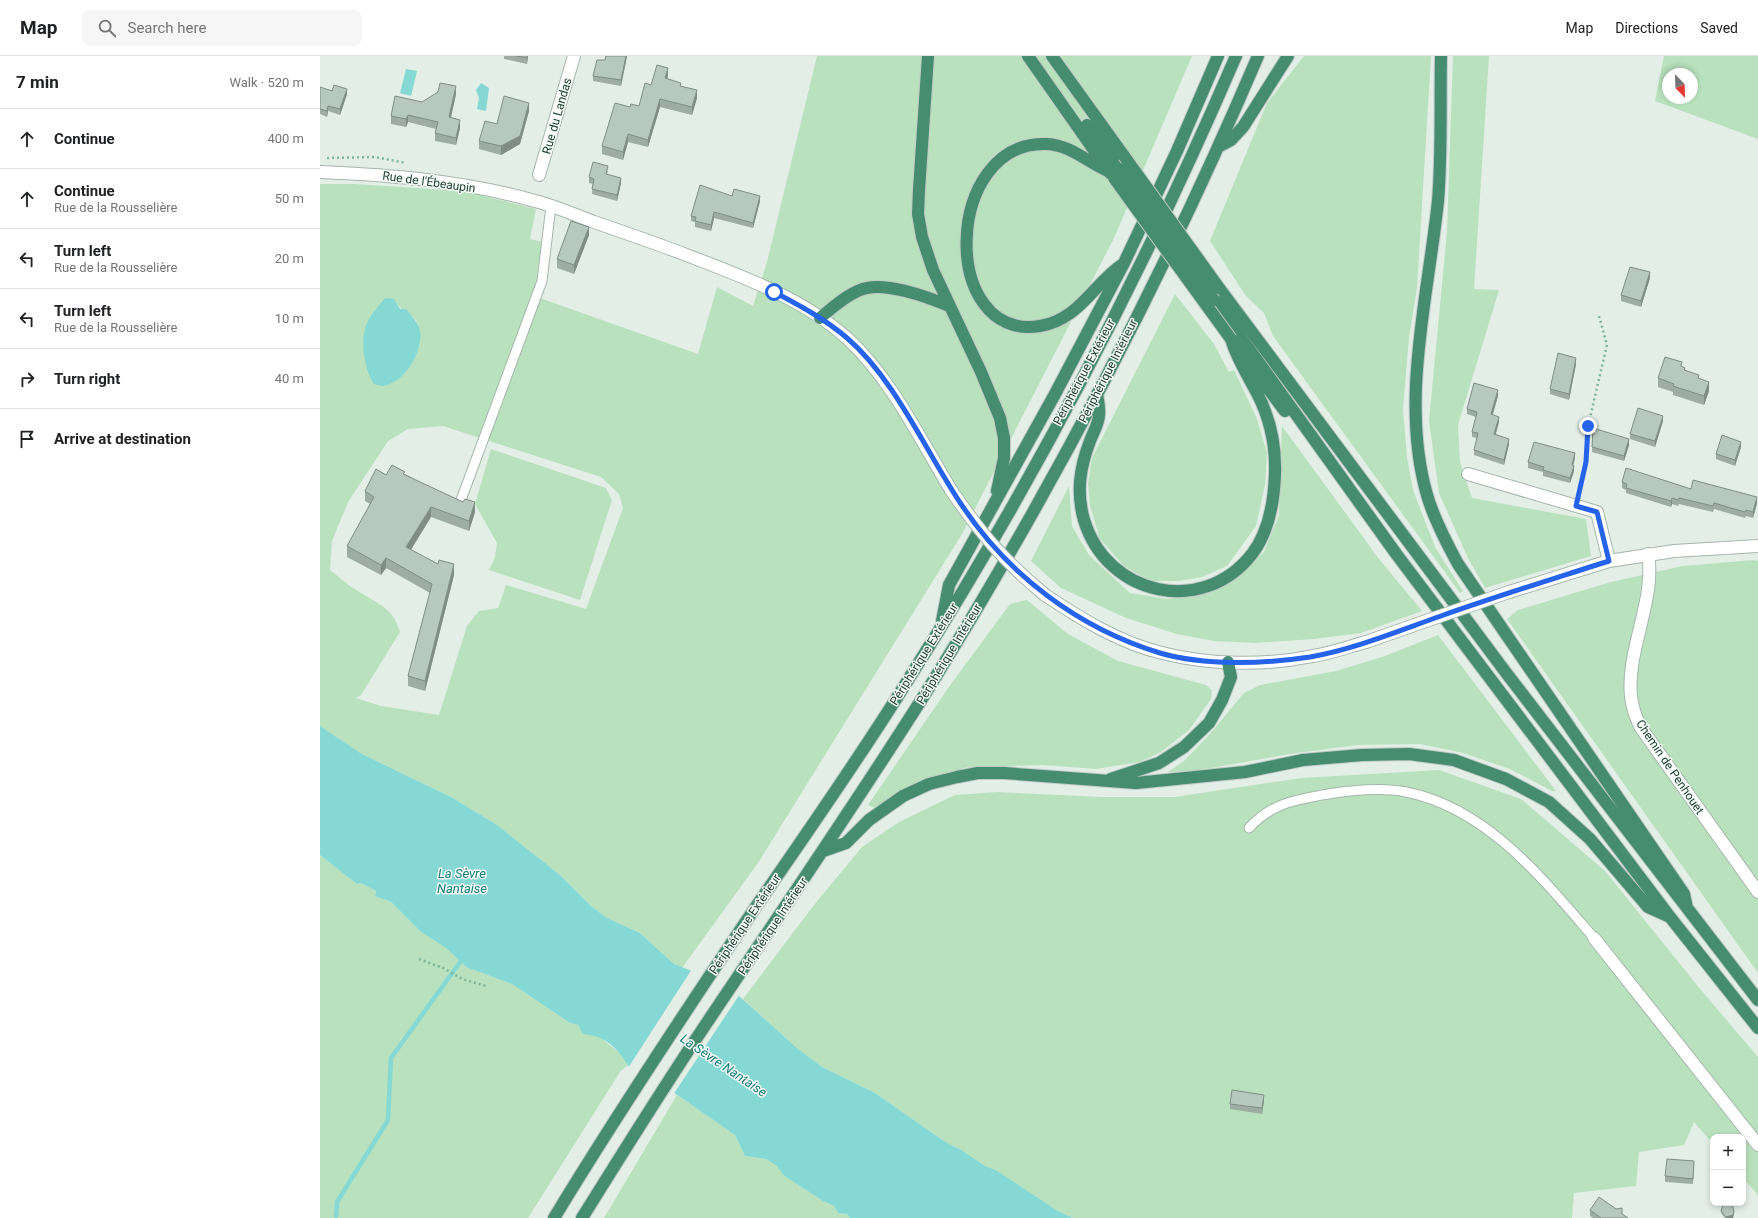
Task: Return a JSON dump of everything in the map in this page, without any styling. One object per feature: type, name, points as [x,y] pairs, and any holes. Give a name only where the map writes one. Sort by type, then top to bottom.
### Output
[{"type":"highway","points":[[928,56],[918,214],[926,254],[981,372],[1000,418],[1004,438],[1004,458],[996,503]]},
{"type":"highway","points":[[1028,56],[1114,173],[1231,339],[1347,493],[1397,555]]},
{"type":"highway","points":[[1037,56],[1114,173],[1214,300],[1397,555],[1670,917],[1758,1028]]},
{"type":"highway","points":[[1052,56],[1219,288],[1507,674],[1758,1000]]},
{"type":"highway","points":[[942,626],[949,585],[996,503],[1124,263],[1177,151],[1218,56]]},
{"type":"highway","name":"Périphérique Extérieur","points":[[554,1218],[618,1115],[753,911],[825,808],[942,626],[1030,472],[1108,326],[1162,217],[1236,56]]},
{"type":"highway","name":"Périphérique Intérieur","points":[[582,1218],[656,1099],[883,760],[957,641],[1097,394],[1162,266],[1218,147],[1258,56]]},
{"type":"highway","points":[[1218,147],[1231,140],[1243,127],[1288,56]]},
{"type":"highway","points":[[1441,56],[1438,198],[1416,391],[1417,442],[1427,496],[1445,539],[1458,564],[1684,894],[1687,908]]},
{"type":"highway","points":[[1114,173],[1095,166],[1090,161],[1059,146],[1036,144],[1007,155],[987,174],[972,205],[967,237],[967,262],[978,296],[987,307],[1006,321],[1027,327],[1040,326],[1064,317],[1088,299],[1109,273],[1124,263]]},
{"type":"highway","points":[[820,318],[848,296],[861,289],[874,286],[887,287],[911,293],[949,306]]},
{"type":"highway","points":[[1097,394],[1100,416],[1086,453],[1079,484],[1082,509],[1089,533],[1097,549],[1108,563],[1118,572],[1130,580],[1149,587],[1161,590],[1181,590],[1204,586],[1217,581],[1237,569],[1252,554],[1260,542],[1271,511],[1275,475],[1275,452],[1267,418],[1257,392],[1236,356],[1231,339]]},
{"type":"highway","points":[[1106,780],[1159,763],[1184,747],[1209,723],[1222,700],[1231,677],[1228,662]]},
{"type":"highway","points":[[823,851],[846,843],[869,820],[903,796],[928,784],[957,776],[978,773],[1004,773],[1136,783],[1172,781],[1245,772],[1303,760],[1362,755],[1409,754],[1454,760],[1506,779],[1549,802],[1590,839],[1648,907],[1670,917]]},
{"type":"street","name":"Rue du Landas","points":[[539,175],[574,56]]},
{"type":"street","name":"Rue de l'Ébeaupin","points":[[320,172],[373,174],[455,184],[536,201],[734,273],[797,304],[820,318],[847,338],[880,375],[971,520],[995,549],[1018,572],[1045,595],[1085,620],[1113,635],[1161,653],[1228,662],[1270,662],[1312,656],[1366,642],[1509,592],[1609,561],[1648,554],[1703,548],[1758,546]]},
{"type":"street","points":[[1468,474],[1597,512],[1609,561]]},
{"type":"street","name":"Chemin de Penhouet","points":[[1648,554],[1649,563],[1647,595],[1632,669],[1631,696],[1634,713],[1641,728],[1758,892]]},
{"type":"street","points":[[1594,938],[1758,1145]]},
{"type":"lane","points":[[461,500],[542,281],[551,206]]},
{"type":"lane","points":[[1249,828],[1260,816],[1277,806],[1302,799],[1339,792],[1374,789],[1405,792],[1431,798],[1462,812],[1484,827],[1511,850],[1562,902],[1594,938]]},
{"type":"path","points":[[1576,506],[1586,462],[1588,426],[1607,345],[1599,316]]},
{"type":"path","points":[[419,959],[443,968],[462,979],[486,986]]},
{"type":"green space","points":[[817,56],[1192,56],[1114,238],[962,534],[758,863],[682,968],[674,964],[640,933],[607,918],[591,906],[560,875],[497,825],[453,798],[362,754],[320,726],[320,184],[354,184],[464,191],[536,209],[530,239],[547,243],[537,297],[698,354],[717,287],[753,306],[767,262]],"holes":[[[394,299],[399,307],[417,321],[420,333],[419,349]],[[443,426],[601,477],[619,494],[623,508],[586,609],[506,585],[498,608],[479,611],[467,626],[439,715],[381,706],[356,698],[361,695],[400,632],[397,623],[388,611],[348,585],[330,570],[332,541],[348,502],[388,441],[408,429]]]},
{"type":"green space","points":[[1304,56],[1431,56],[1417,288],[1409,337],[1403,409],[1407,457],[1413,490],[1435,547],[1463,591],[1460,593],[1273,336],[1264,313],[1246,296],[1210,241],[1267,103]]},
{"type":"green space","points":[[1453,56],[1489,56],[1474,289],[1499,290],[1458,425],[1460,462],[1472,498],[1586,519],[1591,556],[1485,588],[1468,558],[1439,493],[1429,421],[1447,232]]},
{"type":"green space","points":[[1664,56],[1758,56],[1758,139],[1663,104],[1698,104],[1698,68],[1662,68],[1662,104],[1655,101]]},
{"type":"green space","points":[[1175,294],[1214,344],[1229,372],[1234,370],[1257,419],[1267,453],[1265,485],[1256,526],[1227,566],[1202,577],[1179,581],[1150,581],[1124,566],[1100,539],[1090,506],[1088,484],[1092,458]]},
{"type":"green space","points":[[1282,426],[1379,559],[1422,611],[1361,633],[1314,639],[1255,643],[1214,641],[1177,634],[1126,618],[1061,588],[1031,561],[1069,486],[1072,526],[1089,555],[1130,593],[1167,599],[1204,594],[1234,580],[1264,552],[1279,515]]},
{"type":"green space","points":[[491,449],[606,488],[612,500],[580,600],[489,570],[495,557],[497,543],[475,504]]},
{"type":"green space","points":[[1753,560],[1758,561],[1758,973],[1507,619],[1518,610],[1611,582],[1683,566]]},
{"type":"green space","points":[[1027,600],[1068,634],[1118,661],[1206,685],[1212,690],[1211,699],[1189,730],[1161,752],[1140,762],[1096,769],[1043,765],[968,767],[917,782],[875,808],[868,805],[951,684],[1010,604]]},
{"type":"green space","points":[[1438,635],[1556,791],[1552,791],[1510,769],[1463,753],[1420,744],[1357,745],[1290,754],[1194,771],[1168,772],[1184,761],[1209,735],[1244,693],[1260,685],[1336,671],[1385,656]]},
{"type":"green space","points":[[1439,770],[1521,799],[1605,871],[1701,990],[1758,1057],[1758,1195],[1746,1181],[1746,1134],[1710,1134],[1710,1141],[1694,1122],[1684,1145],[1639,1152],[1636,1186],[1574,1193],[1572,1218],[1073,1218],[1058,1211],[996,1170],[985,1166],[963,1151],[944,1141],[875,1093],[822,1067],[797,1048],[743,999],[814,905],[862,847],[899,822],[955,795],[997,792],[1102,797],[1175,797],[1301,778]]},
{"type":"green space","points":[[320,855],[357,884],[361,883],[376,891],[375,896],[391,902],[421,932],[446,948],[466,967],[512,984],[570,1023],[578,1025],[583,1033],[597,1035],[622,1055],[628,1065],[620,1072],[528,1218],[320,1218]]},
{"type":"green space","points":[[677,1095],[735,1135],[745,1156],[766,1159],[777,1166],[783,1175],[823,1201],[834,1206],[838,1213],[847,1214],[850,1218],[604,1218]]},
{"type":"water","points":[[406,69],[417,71],[411,96],[400,93]]},
{"type":"water","points":[[481,83],[489,88],[486,111],[477,109],[479,98],[476,90]]},
{"type":"water","points":[[385,298],[394,299],[400,309],[406,309],[418,324],[420,344],[417,354],[406,371],[399,378],[383,386],[374,384],[371,378],[365,362],[363,344],[365,328],[368,321]]},
{"type":"water","name":"La Sèvre Nantaise","points":[[320,726],[362,754],[453,798],[497,825],[560,875],[591,906],[607,918],[640,933],[674,964],[715,980],[738,995],[797,1048],[822,1067],[875,1093],[944,1141],[963,1151],[985,1166],[996,1170],[1058,1211],[1073,1218],[850,1218],[847,1214],[838,1213],[834,1206],[823,1201],[783,1175],[777,1166],[766,1159],[745,1156],[735,1135],[657,1081],[636,1078],[615,1048],[601,1038],[583,1034],[578,1025],[570,1023],[512,984],[466,967],[446,948],[421,932],[391,902],[375,896],[376,891],[361,883],[357,884],[320,855]]},
{"type":"pier","points":[[692,969],[722,981],[740,994],[673,1095],[656,1083],[635,1080],[628,1068]]},
{"type":"building","points":[[516,56],[527,56],[527,58]]},
{"type":"building","points":[[606,56],[626,56],[621,80],[593,76],[597,60],[605,60]]},
{"type":"building","points":[[657,65],[668,68],[665,78],[681,83],[680,86],[697,90],[692,107],[660,99],[648,140],[628,134],[623,152],[602,146],[615,103],[630,107],[631,104],[639,106],[645,83],[651,85]]},
{"type":"building","points":[[440,83],[456,86],[449,117],[460,120],[456,138],[435,133],[438,122],[408,115],[406,119],[391,116],[395,96],[422,102],[438,92]]},
{"type":"building","points":[[334,85],[347,89],[340,109],[328,106],[327,111],[320,109],[320,87],[332,91]]},
{"type":"building","points":[[504,96],[529,103],[520,136],[501,146],[479,141],[485,121],[497,124]]},
{"type":"building","points":[[593,162],[608,166],[606,174],[621,178],[617,195],[592,189],[594,179],[589,177]]},
{"type":"building","points":[[700,185],[732,196],[734,189],[760,196],[753,223],[714,212],[711,225],[695,221],[696,217],[691,216]]},
{"type":"building","points":[[571,221],[589,227],[574,265],[557,259]]},
{"type":"building","points":[[1630,267],[1650,272],[1641,301],[1621,295]]},
{"type":"building","points":[[1558,353],[1576,358],[1569,394],[1550,389]]},
{"type":"building","points":[[1665,357],[1682,362],[1681,366],[1685,368],[1684,370],[1699,375],[1698,378],[1709,382],[1704,396],[1673,386],[1674,384],[1658,378]]},
{"type":"building","points":[[1474,383],[1498,390],[1491,414],[1499,417],[1494,434],[1509,439],[1504,460],[1474,450],[1478,433],[1472,432],[1477,412],[1467,409]]},
{"type":"building","points":[[1638,408],[1663,416],[1655,441],[1630,434]]},
{"type":"building","points":[[1593,428],[1629,439],[1624,456],[1592,447]]},
{"type":"building","points":[[1722,435],[1741,442],[1735,460],[1716,454]]},
{"type":"building","points":[[1534,442],[1575,453],[1572,465],[1574,466],[1570,478],[1543,470],[1544,467],[1528,462]]},
{"type":"building","points":[[392,465],[405,472],[403,474],[463,502],[465,499],[475,502],[469,521],[431,507],[406,547],[438,564],[439,560],[454,564],[425,681],[408,676],[432,584],[386,558],[381,565],[347,546],[374,497],[365,491],[376,469],[386,475]]},
{"type":"building","points":[[1626,468],[1691,489],[1693,480],[1757,497],[1753,512],[1746,510],[1745,512],[1714,503],[1713,506],[1679,498],[1678,500],[1672,498],[1671,501],[1626,488],[1627,484],[1622,482]]},
{"type":"building","points":[[1232,1090],[1264,1095],[1262,1108],[1230,1104]]},
{"type":"building","points":[[1667,1159],[1694,1161],[1693,1179],[1665,1176]]},
{"type":"building","points":[[1599,1197],[1616,1209],[1622,1208],[1622,1214],[1628,1218],[1601,1218],[1590,1210]]},
{"type":"building","points":[[1723,1206],[1731,1206],[1734,1212],[1733,1215],[1726,1217],[1721,1211]]},
{"type":"waterway","points":[[336,1218],[337,1202],[388,1120],[391,1058],[463,958]]},
{"type":"route","points":[[774,292],[820,318],[847,338],[865,356],[880,375],[902,408],[951,490],[971,520],[995,549],[1018,572],[1045,595],[1064,608],[1113,635],[1161,653],[1186,658],[1228,662],[1270,662],[1312,656],[1366,642],[1509,592],[1609,561],[1597,512],[1576,506],[1586,462],[1588,426]]}]
